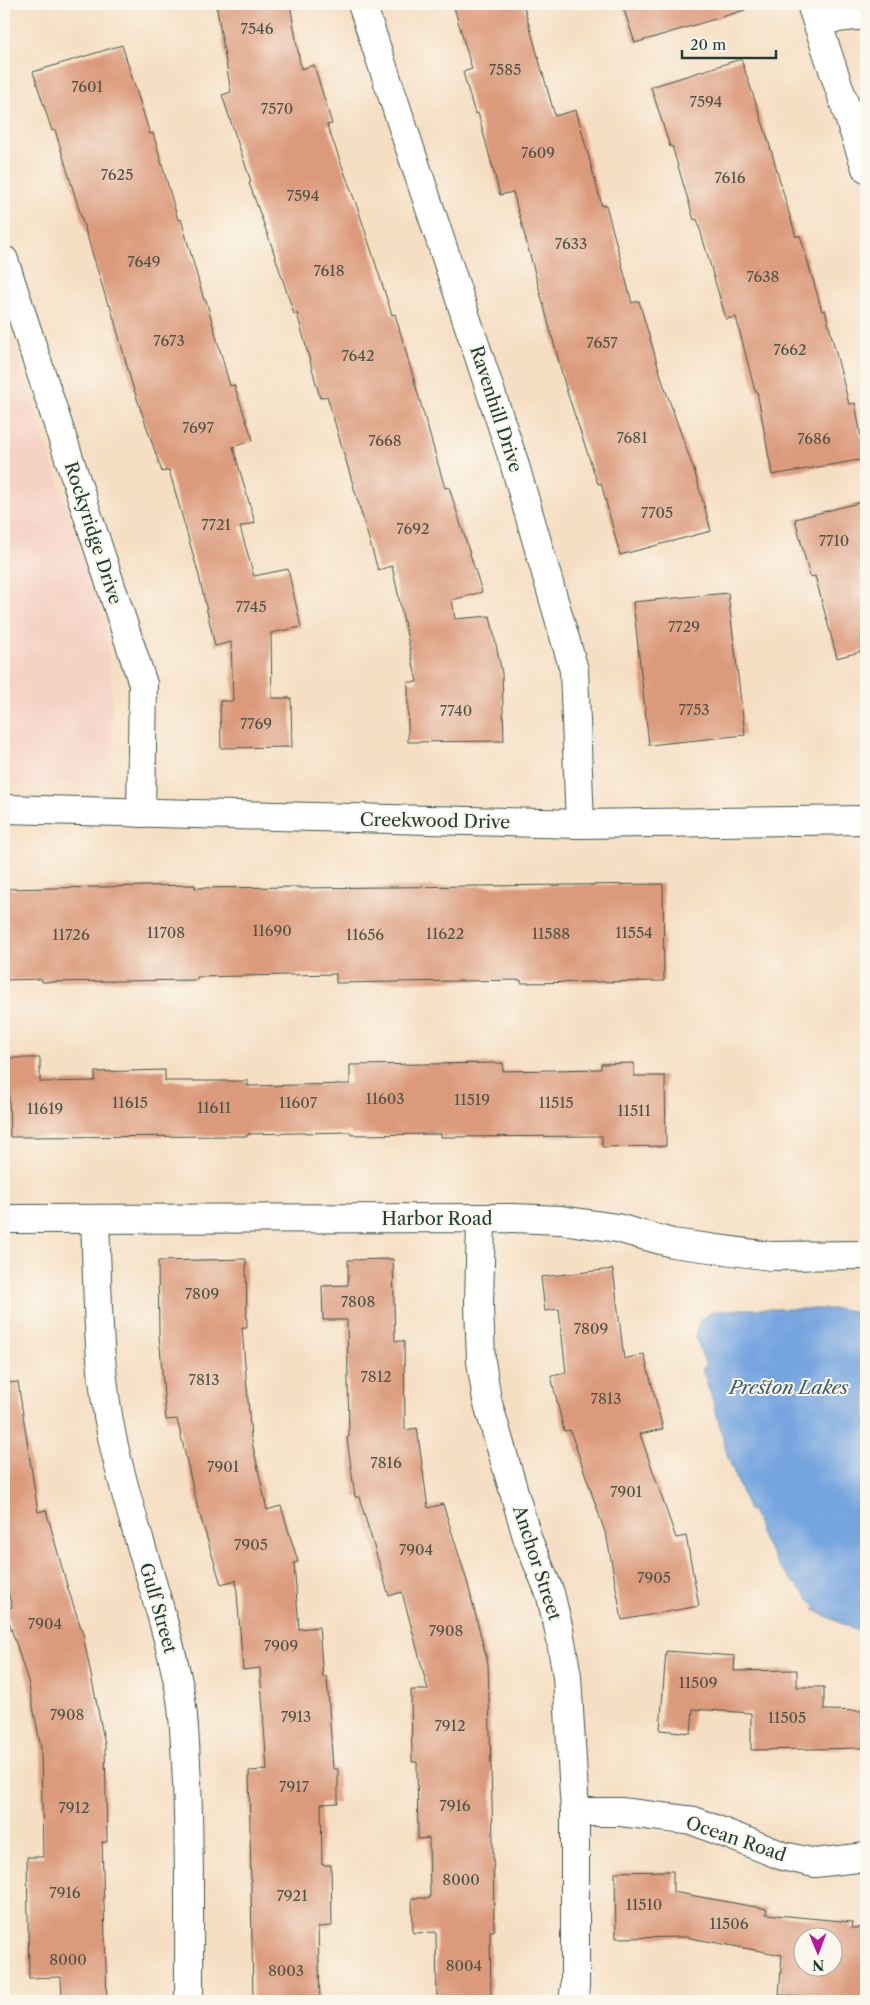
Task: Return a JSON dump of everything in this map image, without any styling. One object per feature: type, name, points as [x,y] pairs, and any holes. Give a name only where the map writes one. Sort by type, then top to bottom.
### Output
[{"type":"street","name":"Ravenhill Drive","points":[[362,4],[513,459],[574,670],[580,824]]},
{"type":"street","points":[[866,15],[814,12],[866,168]]},
{"type":"street","name":"Rockyridge Drive","points":[[4,260],[143,684],[141,813]]},
{"type":"street","name":"Creekwood Drive","points":[[4,808],[580,824],[866,820]]},
{"type":"street","name":"Harbor Road","points":[[4,1219],[561,1220],[617,1228],[672,1243],[770,1256],[866,1256]]},
{"type":"street","name":"Gulf Street","points":[[95,1219],[102,1373],[111,1435],[124,1492],[163,1619],[180,1689],[186,1760],[190,1847],[189,2001]]},
{"type":"street","name":"Anchor Street","points":[[481,1219],[479,1305],[481,1362],[487,1400],[528,1540],[550,1593],[559,1630],[566,1676],[575,1812],[575,1987],[573,2001]]},
{"type":"street","name":"Ocean Road","points":[[575,1812],[622,1812],[694,1821],[783,1856],[815,1863],[866,1857]]},
{"type":"shaded area","points":[[4,316],[106,629],[112,693],[112,777],[92,784],[4,786]]},
{"type":"water","name":"Preston Lakes","points":[[739,1309],[841,1309],[852,1311],[866,1320],[866,1632],[855,1630],[814,1610],[817,1607],[781,1569],[763,1540],[752,1510],[749,1511],[728,1457],[714,1404],[702,1369],[706,1367],[696,1337],[700,1320],[711,1312]]},
{"type":"building","points":[[216,4],[290,4],[301,69],[314,65],[332,124],[327,125],[359,212],[392,315],[395,314],[445,488],[449,487],[482,592],[452,600],[455,619],[490,616],[502,673],[504,741],[408,742],[408,682],[417,682],[392,566],[378,570],[327,396],[320,398],[297,313],[294,314],[249,183],[251,182],[222,95],[231,92]]},
{"type":"building","points":[[453,4],[523,4],[555,116],[576,110],[602,206],[606,205],[632,303],[639,301],[663,383],[695,473],[711,531],[620,555],[601,483],[598,484],[567,392],[513,192],[500,195],[478,113],[475,114],[463,72],[472,69]]},
{"type":"building","points":[[622,4],[744,4],[745,10],[635,43]]},
{"type":"building","points":[[122,45],[150,134],[153,133],[178,220],[181,219],[230,386],[234,385],[253,440],[233,447],[255,523],[240,527],[254,576],[288,569],[301,627],[271,633],[272,698],[291,698],[292,747],[221,748],[220,701],[233,701],[231,642],[215,646],[198,572],[169,470],[162,472],[132,384],[110,305],[108,305],[55,130],[52,131],[33,72]]},
{"type":"building","points":[[741,59],[767,136],[796,237],[800,235],[822,311],[825,310],[849,404],[855,403],[865,459],[772,475],[757,391],[755,391],[736,317],[726,319],[697,219],[694,220],[672,146],[670,147],[651,87]]},
{"type":"building","points":[[866,501],[866,650],[837,658],[815,576],[810,577],[795,519]]},
{"type":"building","points":[[728,593],[745,735],[649,745],[633,602]]},
{"type":"building","points":[[663,884],[664,981],[521,983],[521,980],[336,983],[336,974],[197,977],[197,980],[42,982],[42,979],[4,980],[4,889],[195,885],[195,888],[300,888]]},
{"type":"building","points":[[8,1058],[40,1058],[40,1082],[95,1081],[95,1072],[165,1070],[165,1081],[248,1081],[248,1086],[350,1084],[350,1065],[503,1063],[503,1071],[601,1069],[601,1064],[634,1063],[634,1076],[665,1076],[666,1146],[602,1147],[602,1136],[441,1137],[441,1134],[351,1135],[351,1132],[248,1134],[248,1136],[10,1137]]},
{"type":"building","points":[[246,1259],[247,1328],[242,1328],[251,1437],[267,1510],[281,1506],[298,1562],[294,1563],[299,1629],[319,1627],[323,1677],[327,1677],[333,1769],[338,1769],[338,1803],[321,1804],[322,1865],[331,1865],[332,1926],[318,1927],[320,2001],[253,2001],[249,1771],[267,1770],[260,1668],[243,1670],[236,1580],[221,1584],[198,1509],[177,1419],[166,1420],[159,1334],[158,1261]]},
{"type":"building","points":[[393,1259],[395,1341],[404,1341],[405,1430],[417,1428],[428,1508],[443,1504],[467,1581],[488,1664],[494,1931],[490,1931],[491,2001],[437,2001],[436,1932],[413,1933],[412,1898],[430,1898],[429,1838],[418,1839],[417,1762],[412,1762],[411,1690],[428,1690],[402,1592],[389,1596],[359,1497],[355,1497],[347,1438],[349,1437],[347,1320],[323,1320],[322,1286],[348,1285],[348,1260]]},
{"type":"building","points":[[613,1269],[624,1359],[644,1354],[663,1429],[640,1434],[676,1538],[686,1536],[699,1606],[622,1620],[607,1538],[570,1430],[564,1431],[551,1376],[566,1373],[559,1309],[545,1311],[541,1277]]},
{"type":"building","points":[[18,1382],[38,1512],[46,1510],[68,1589],[85,1640],[105,1745],[107,1842],[102,1842],[107,2001],[62,2001],[61,1977],[29,1978],[27,1857],[43,1857],[41,1748],[28,1681],[5,1609],[12,1607],[4,1574],[4,1383]]},
{"type":"building","points":[[666,1651],[735,1656],[734,1671],[797,1670],[797,1687],[824,1687],[824,1710],[866,1711],[866,1748],[751,1750],[751,1713],[693,1709],[691,1733],[660,1730]]},
{"type":"building","points":[[673,1871],[673,1892],[767,1909],[766,1914],[852,1922],[851,1928],[866,1928],[866,2001],[839,2001],[779,1995],[782,1955],[685,1937],[616,1938],[615,1872]]}]
